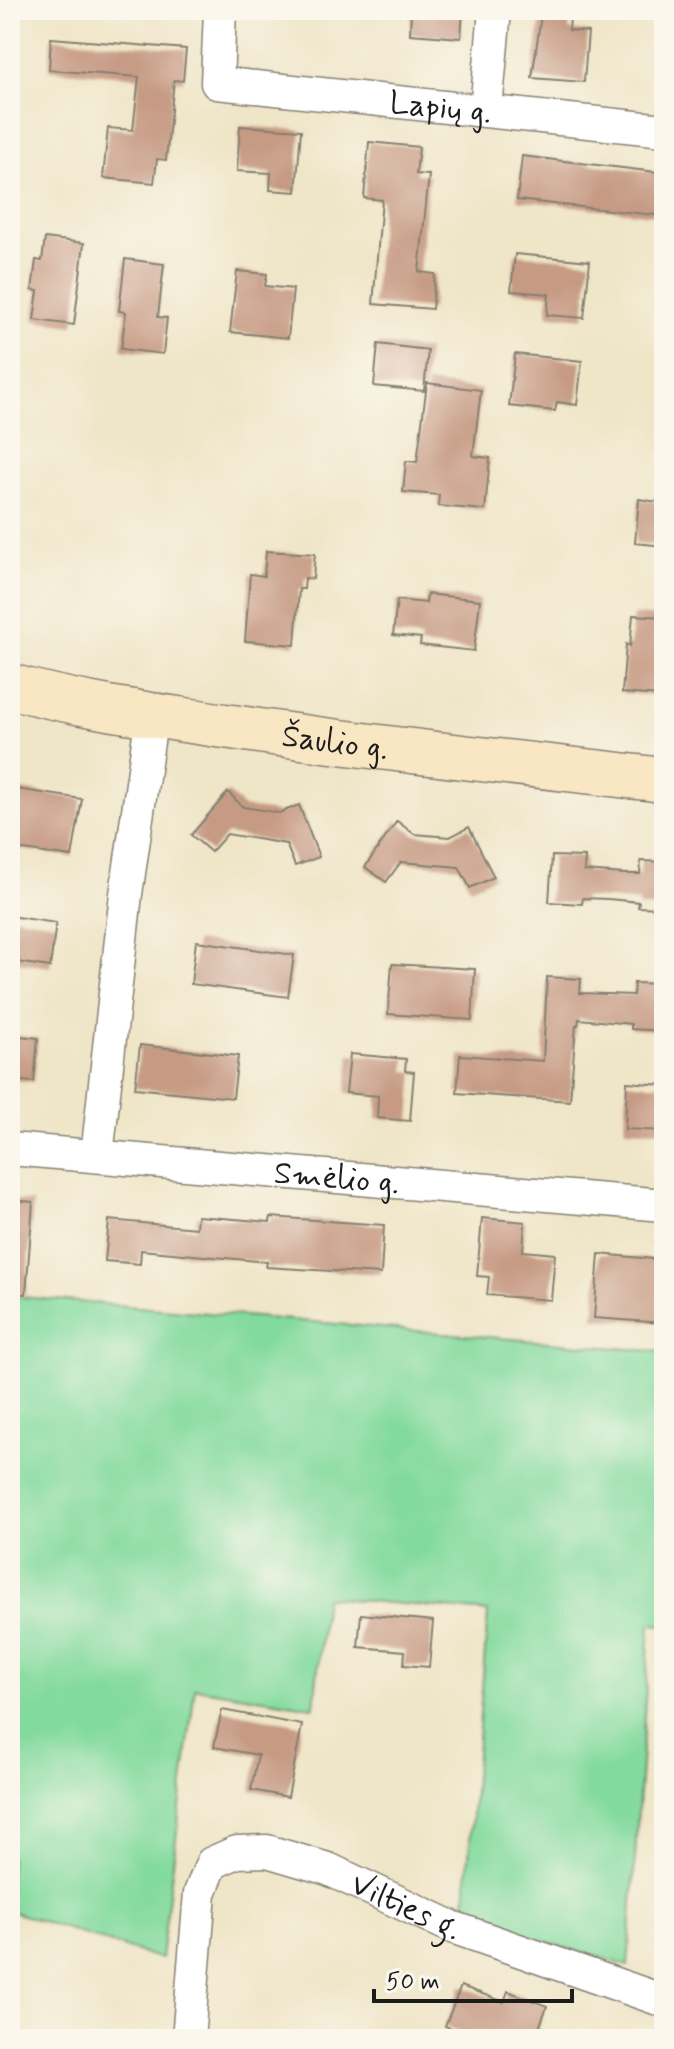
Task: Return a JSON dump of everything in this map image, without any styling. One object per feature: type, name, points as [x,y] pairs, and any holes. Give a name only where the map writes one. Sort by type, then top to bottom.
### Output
[{"type":"street","name":"Lapių g.","points":[[220,10],[217,83],[664,130]]},
{"type":"street","points":[[486,110],[495,10]]},
{"type":"street","name":"Šaulio g.","points":[[10,686],[44,696],[336,743],[664,780]]},
{"type":"street","points":[[97,1156],[126,894],[152,714]]},
{"type":"street","name":"Smėlio g.","points":[[10,1149],[664,1205]]},
{"type":"street","name":"Vilties g.","points":[[188,2039],[200,1893],[212,1863],[237,1852],[267,1851],[328,1869],[452,1927],[664,2001]]},
{"type":"green space","points":[[10,1296],[664,1352],[664,1625],[650,1624],[628,1966],[464,1918],[488,1612],[325,1597],[314,1707],[195,1688],[161,1959],[10,1911]]},
{"type":"building","points":[[411,10],[463,10],[461,38],[410,34]]},
{"type":"building","points":[[541,15],[570,18],[569,30],[588,32],[584,82],[532,78]]},
{"type":"building","points":[[51,38],[186,49],[183,81],[174,80],[166,160],[157,159],[154,183],[103,178],[108,128],[133,130],[139,77],[49,70]]},
{"type":"building","points":[[240,126],[301,130],[296,192],[270,190],[271,173],[237,171]]},
{"type":"building","points":[[369,142],[419,147],[416,174],[429,175],[419,272],[435,274],[432,309],[373,304],[382,200],[364,198]]},
{"type":"building","points":[[522,156],[664,173],[664,216],[517,200]]},
{"type":"building","points":[[45,238],[84,243],[74,325],[34,320],[38,291],[32,290],[36,260],[42,261]]},
{"type":"building","points":[[515,254],[590,261],[584,318],[547,315],[549,294],[511,291]]},
{"type":"building","points":[[125,259],[164,264],[158,317],[167,318],[163,354],[121,349],[126,312],[119,311]]},
{"type":"building","points":[[237,271],[267,274],[265,286],[293,289],[288,338],[230,332]]},
{"type":"building","points":[[378,344],[428,350],[424,391],[374,386]]},
{"type":"building","points":[[515,354],[582,361],[577,405],[557,402],[555,411],[509,406]]},
{"type":"building","points":[[427,383],[481,390],[473,456],[490,458],[485,510],[438,506],[439,495],[403,492],[406,461],[417,462]]},
{"type":"building","points":[[639,499],[664,503],[664,546],[635,543]]},
{"type":"building","points":[[266,551],[315,554],[313,579],[305,578],[304,589],[299,589],[295,645],[245,641],[250,574],[264,576]]},
{"type":"building","points":[[427,594],[480,600],[474,651],[420,645],[421,638],[393,635],[397,600],[426,603]]},
{"type":"building","points":[[633,615],[664,617],[661,696],[622,693],[626,644],[630,646]]},
{"type":"building","points":[[10,788],[82,799],[72,857],[10,848]]},
{"type":"building","points":[[228,792],[243,807],[279,813],[299,805],[319,857],[295,866],[286,844],[227,834],[211,852],[191,835]]},
{"type":"building","points":[[397,821],[414,834],[450,837],[469,827],[494,877],[470,888],[459,867],[401,862],[386,882],[365,867]]},
{"type":"building","points":[[552,856],[585,857],[584,871],[625,874],[640,874],[641,861],[664,862],[664,908],[638,907],[639,902],[608,899],[583,898],[582,904],[549,902]]},
{"type":"building","points":[[10,916],[56,923],[50,967],[10,961]]},
{"type":"building","points":[[196,941],[294,955],[288,997],[191,984]]},
{"type":"building","points":[[392,964],[475,969],[472,1020],[388,1014]]},
{"type":"building","points":[[547,977],[581,979],[580,993],[633,995],[634,983],[664,984],[664,1031],[631,1029],[631,1024],[579,1019],[570,1101],[457,1093],[460,1055],[543,1061]]},
{"type":"building","points":[[10,1035],[38,1038],[34,1082],[10,1080]]},
{"type":"building","points":[[140,1045],[238,1056],[233,1098],[135,1088]]},
{"type":"building","points":[[350,1054],[406,1059],[405,1071],[414,1072],[410,1121],[377,1118],[378,1096],[346,1093]]},
{"type":"building","points":[[627,1082],[664,1085],[664,1131],[625,1129]]},
{"type":"building","points":[[10,1200],[33,1202],[26,1294],[10,1294]]},
{"type":"building","points":[[197,1216],[270,1222],[271,1217],[384,1225],[381,1274],[266,1267],[267,1262],[141,1250],[140,1264],[105,1261],[109,1220],[196,1228]]},
{"type":"building","points":[[482,1218],[525,1222],[523,1251],[555,1254],[551,1300],[487,1295],[489,1277],[477,1276]]},
{"type":"building","points":[[599,1254],[664,1260],[664,1323],[594,1318]]},
{"type":"building","points":[[361,1614],[433,1621],[429,1667],[404,1665],[405,1651],[358,1647]]},
{"type":"building","points":[[222,1710],[302,1725],[288,1797],[251,1790],[258,1755],[214,1747]]},
{"type":"building","points":[[461,1986],[504,2002],[508,1991],[547,2006],[535,2039],[479,2039],[445,2026]]}]
